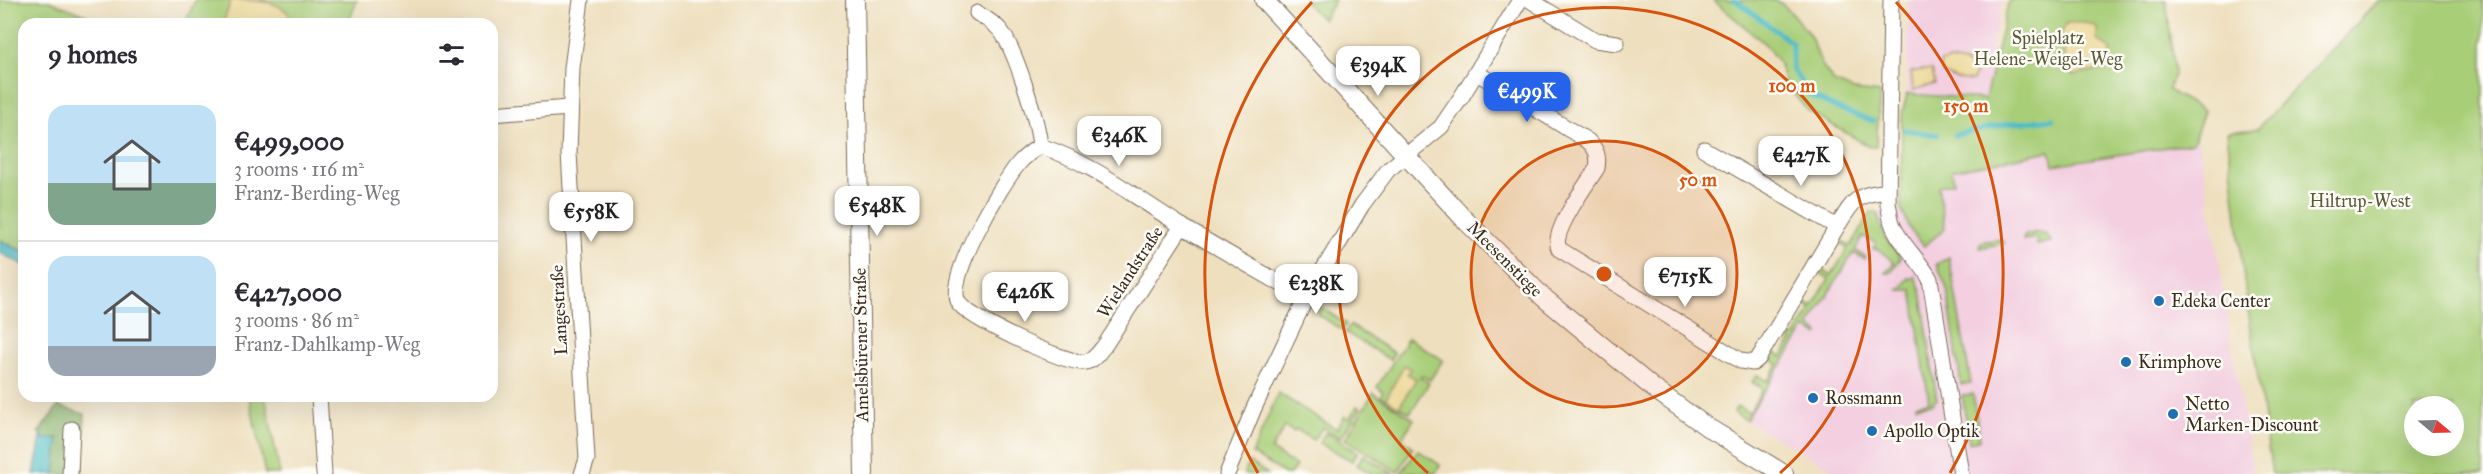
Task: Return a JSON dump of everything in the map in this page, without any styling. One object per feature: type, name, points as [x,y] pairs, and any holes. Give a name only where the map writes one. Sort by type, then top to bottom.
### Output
[{"type":"street","name":"Langestraße","points":[[581,0],[569,108],[569,153],[587,459],[582,474]]},
{"type":"street","name":"Amelsbürener Straße","points":[[855,0],[864,474]]},
{"type":"street","name":"Meesenstiege","points":[[1264,0],[1464,219],[1543,297],[1653,388],[1707,427],[1784,474]]},
{"type":"street","points":[[1227,474],[1258,400],[1306,298],[1362,205],[1388,170],[1441,127],[1477,73],[1520,0]]},
{"type":"street","points":[[1530,0],[1595,40],[1617,43]]},
{"type":"street","points":[[1891,0],[1888,192],[1892,224],[1899,237],[1923,265],[1935,297],[1961,474]]},
{"type":"street","points":[[977,13],[1001,31],[1009,45],[1036,121],[1040,146]]},
{"type":"street","points":[[1477,73],[1588,141],[1597,150],[1599,159],[1597,168],[1558,231],[1556,244],[1559,249],[1747,363],[1758,359],[1853,202],[1860,196],[1888,192]]},
{"type":"street","points":[[498,114],[569,108]]},
{"type":"street","name":"Wielandstraße","points":[[1182,226],[1105,345],[1094,358],[1086,362],[1074,362],[1057,356],[980,319],[966,311],[957,301],[957,288],[973,238],[992,203],[1019,163],[1040,146],[1053,150],[1106,178],[1182,226],[1306,298]]},
{"type":"street","points":[[1704,149],[1837,227]]},
{"type":"street","points":[[319,402],[324,474]]},
{"type":"street","points":[[70,474],[72,429]]},
{"type":"shaded area","points":[[1908,0],[2003,0],[1991,49],[1997,50],[1985,99],[1907,94]]},
{"type":"shaded area","points":[[2195,131],[2203,163],[2253,474],[1841,474],[1746,421],[1871,212],[1901,209],[1946,167],[2052,148]]},
{"type":"green space","points":[[0,0],[47,0],[94,18],[18,18],[18,249],[0,240]]},
{"type":"green space","points":[[195,0],[357,0],[350,18],[188,18]]},
{"type":"green space","points":[[1303,0],[1335,0],[1323,20]]},
{"type":"green space","points":[[1713,0],[1777,0],[1789,10],[1810,35],[1822,65],[1834,82],[1854,90],[1880,93],[1876,147],[1870,147],[1807,110],[1786,85],[1778,61],[1764,43]]},
{"type":"green space","name":"Spielplatz Helene-Weigel-Weg","points":[[2009,0],[2166,0],[2175,72],[2168,90],[2204,111],[2193,143],[2053,165],[2050,151],[1952,170],[1954,183],[1938,186],[1945,229],[1924,246],[1911,231],[1901,209],[1902,114],[1907,94],[1985,99]]},
{"type":"green space","name":"Hiltrup-West","points":[[2379,0],[2483,0],[2483,474],[2272,474],[2245,288],[2227,132],[2257,129]]},
{"type":"green space","points":[[1871,212],[1877,212],[1885,238],[1901,258],[1890,273],[1885,273],[1894,263],[1880,250],[1873,249],[1876,243],[1863,236],[1855,250],[1866,257],[1865,259],[1853,253],[1809,325],[1819,333],[1818,335],[1805,328],[1746,420],[1734,412],[1737,406],[1749,413],[1763,389],[1752,382],[1757,375],[1768,381],[1778,364],[1767,357],[1771,350],[1782,357],[1792,340],[1782,333],[1783,331],[1794,337],[1811,309],[1800,303],[1802,300],[1812,307],[1829,279],[1819,272],[1821,269],[1831,276],[1848,248],[1838,241],[1839,239],[1851,246]]},
{"type":"green space","points":[[2039,232],[2047,235],[2051,242],[2037,245],[2036,238],[2023,240],[2025,235]]},
{"type":"green space","points":[[2001,239],[2005,243],[1979,248],[1981,242]]},
{"type":"green space","points":[[1949,257],[1971,384],[1961,385],[1947,289],[1937,264]]},
{"type":"green space","points":[[1915,276],[1921,290],[1937,400],[1933,401],[1933,404],[1916,406],[1916,404],[1929,402],[1912,290],[1899,290],[1909,278]]},
{"type":"green space","points":[[1321,307],[1346,324],[1342,330],[1317,314]]},
{"type":"green space","points":[[1350,325],[1394,353],[1390,360],[1345,332]]},
{"type":"green space","points":[[1408,338],[1443,360],[1430,380],[1422,375],[1420,377],[1429,383],[1410,413],[1381,396],[1383,392],[1377,387]]},
{"type":"green space","points":[[1278,393],[1336,429],[1345,416],[1349,419],[1357,406],[1361,408],[1340,438],[1323,427],[1313,440],[1296,429],[1294,432],[1285,427],[1271,450],[1296,466],[1290,474],[1285,474],[1252,454]]},
{"type":"green space","points":[[1373,393],[1414,419],[1402,438],[1413,447],[1398,472],[1345,439]]},
{"type":"green space","points":[[1973,394],[1980,439],[1969,443],[1962,395]]},
{"type":"green space","points":[[250,402],[266,402],[280,474],[265,474]]},
{"type":"green space","points":[[58,406],[85,414],[82,474],[55,474],[58,438],[43,439],[42,433],[38,433]]},
{"type":"green space","points":[[1326,432],[1358,452],[1352,461],[1319,443]]},
{"type":"green space","points":[[1418,450],[1440,465],[1435,474],[1426,470],[1423,474],[1413,472],[1400,474]]},
{"type":"green space","points":[[1363,455],[1394,474],[1372,474],[1357,465]]},
{"type":"green space","points":[[1249,462],[1268,474],[1244,474]]},
{"type":"sand","points":[[231,0],[269,3],[285,10],[290,18],[225,18]]},
{"type":"sand","points":[[2067,23],[2087,23],[2097,28],[2097,40],[2110,49],[2105,69],[2073,75],[2067,67],[2061,34]]},
{"type":"sand","points":[[1950,60],[1964,63],[1976,71],[1973,81],[1956,79],[1942,73],[1940,62]]},
{"type":"sand","points":[[1932,70],[1935,84],[1913,90],[1911,72]]},
{"type":"sand","points":[[1404,365],[1410,369],[1407,374],[1416,379],[1399,407],[1386,399]]},
{"type":"water","points":[[0,240],[18,249],[18,262],[0,253]]},
{"type":"water","points":[[42,432],[43,439],[58,438],[55,474],[34,474]]},
{"type":"waterway","points":[[1735,0],[1792,43],[1792,68],[1809,95],[1841,110],[1873,121]]},
{"type":"waterway","points":[[1955,135],[2007,124],[2053,119]]},
{"type":"waterway","points":[[1905,130],[1938,135]]},
{"type":"place","name":"Edeka Center","points":[[2159,301]]},
{"type":"place","name":"Krimphove","points":[[2126,362]]},
{"type":"place","name":"Rossmann","points":[[1813,398]]},
{"type":"place","name":"Netto Marken-Discount","points":[[2173,414]]},
{"type":"place","name":"Apollo Optik","points":[[1872,431]]}]
